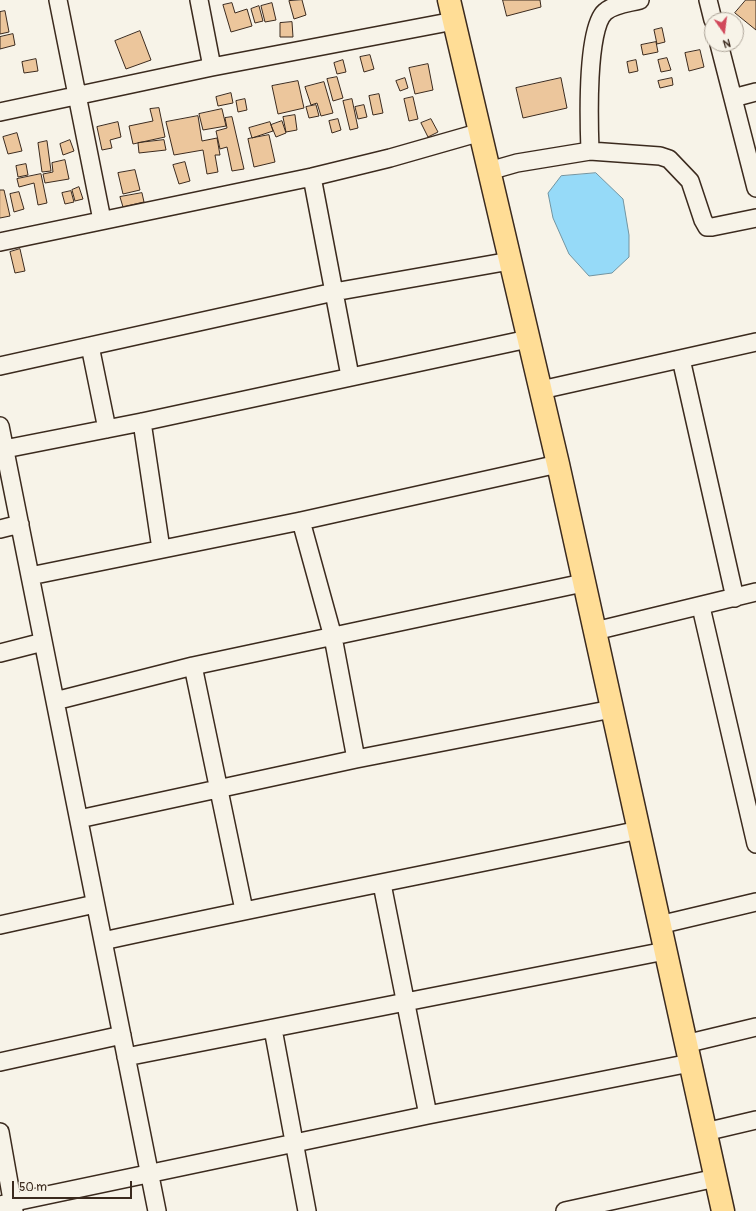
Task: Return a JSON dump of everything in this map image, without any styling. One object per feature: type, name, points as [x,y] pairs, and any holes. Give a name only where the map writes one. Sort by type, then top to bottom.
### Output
[{"type":"highway","points":[[449,0],[558,464],[583,583],[639,830],[664,951],[723,1211]]},
{"type":"street","points":[[58,0],[102,220]]},
{"type":"street","points":[[199,0],[212,67]]},
{"type":"street","points":[[590,150],[590,86],[597,23],[605,12],[612,7],[640,0]]},
{"type":"street","points":[[708,0],[711,12]]},
{"type":"street","points":[[0,112],[212,67],[454,21]]},
{"type":"street","points":[[721,52],[756,188]]},
{"type":"street","points":[[733,98],[756,92]]},
{"type":"street","points":[[0,242],[312,177],[390,158],[480,132]]},
{"type":"street","points":[[489,171],[590,150],[660,156],[669,159],[690,182],[703,220],[707,226],[712,227],[756,218]]},
{"type":"street","points":[[312,177],[350,376]]},
{"type":"street","points":[[0,366],[334,292],[510,261]]},
{"type":"street","points":[[2,449],[142,422],[528,338]]},
{"type":"street","points":[[541,390],[756,342]]},
{"type":"street","points":[[90,346],[107,429]]},
{"type":"street","points":[[681,359],[735,598]]},
{"type":"street","points":[[142,422],[161,549]]},
{"type":"street","points":[[0,426],[2,449],[20,524],[157,1211]]},
{"type":"street","points":[[30,576],[302,521],[558,464]]},
{"type":"street","points":[[302,521],[333,637],[356,759]]},
{"type":"street","points":[[0,529],[20,524]]},
{"type":"street","points":[[55,701],[192,666],[583,583]]},
{"type":"street","points":[[594,631],[701,607],[756,592]]},
{"type":"street","points":[[701,607],[756,844]]},
{"type":"street","points":[[0,653],[43,642]]},
{"type":"street","points":[[192,666],[244,910]]},
{"type":"street","points":[[79,819],[356,759],[612,709]]},
{"type":"street","points":[[103,941],[244,910],[382,884],[639,830]]},
{"type":"street","points":[[382,884],[428,1115]]},
{"type":"street","points":[[659,925],[756,902]]},
{"type":"street","points":[[0,925],[96,904]]},
{"type":"street","points":[[126,1057],[664,951]]},
{"type":"street","points":[[0,1132],[9,1206],[428,1115],[688,1053],[756,1027]]},
{"type":"street","points":[[273,1029],[307,1211]]},
{"type":"street","points":[[0,1062],[122,1035]]},
{"type":"street","points":[[705,1132],[756,1120]]},
{"type":"street","points":[[565,1211],[716,1178]]},
{"type":"water","points":[[596,173],[623,199],[629,235],[629,257],[612,273],[589,276],[569,254],[553,218],[548,193],[561,176]]},
{"type":"building","points":[[302,0],[306,15],[294,19],[289,1]]},
{"type":"building","points":[[503,0],[540,0],[541,7],[507,16]]},
{"type":"building","points":[[746,0],[756,0],[756,30],[744,20],[744,12],[736,12]]},
{"type":"building","points":[[232,3],[235,13],[247,9],[252,26],[231,32],[223,5]]},
{"type":"building","points":[[272,3],[276,20],[265,22],[261,6]]},
{"type":"building","points":[[259,6],[263,21],[255,23],[251,9]]},
{"type":"building","points":[[5,11],[9,32],[0,34],[0,12]]},
{"type":"building","points":[[292,22],[293,37],[280,37],[280,23]]},
{"type":"building","points":[[662,28],[665,42],[657,44],[654,30]]},
{"type":"building","points":[[140,31],[151,60],[126,69],[115,41]]},
{"type":"building","points":[[13,34],[15,45],[0,49],[0,37]]},
{"type":"building","points":[[656,42],[658,52],[643,55],[641,45]]},
{"type":"building","points":[[700,50],[704,67],[689,71],[685,53]]},
{"type":"building","points":[[370,55],[374,69],[364,72],[360,57]]},
{"type":"building","points":[[667,58],[671,70],[661,72],[658,60]]},
{"type":"building","points":[[36,59],[38,71],[24,73],[22,62]]},
{"type":"building","points":[[343,60],[346,72],[337,74],[334,63]]},
{"type":"building","points":[[636,60],[638,71],[629,73],[627,62]]},
{"type":"building","points":[[428,64],[433,90],[415,94],[409,68]]},
{"type":"building","points":[[337,77],[343,98],[333,101],[327,79]]},
{"type":"building","points":[[405,78],[408,88],[400,91],[396,81]]},
{"type":"building","points":[[561,78],[567,108],[523,118],[516,88]]},
{"type":"building","points":[[672,78],[673,85],[660,88],[658,81]]},
{"type":"building","points":[[298,81],[304,108],[278,114],[272,86]]},
{"type":"building","points":[[324,82],[333,113],[321,116],[317,103],[311,105],[305,87]]},
{"type":"building","points":[[231,93],[233,103],[218,106],[216,97]]},
{"type":"building","points":[[379,94],[383,113],[373,115],[369,96]]},
{"type":"building","points":[[413,97],[418,119],[409,121],[404,99]]},
{"type":"building","points":[[245,99],[247,110],[238,112],[236,101]]},
{"type":"building","points":[[352,99],[358,128],[350,130],[343,101]]},
{"type":"building","points":[[316,105],[319,116],[309,118],[306,107]]},
{"type":"building","points":[[364,105],[367,117],[358,119],[355,107]]},
{"type":"building","points":[[159,108],[165,137],[133,144],[129,126],[153,121],[150,109]]},
{"type":"building","points":[[222,109],[226,126],[203,130],[199,114]]},
{"type":"building","points":[[295,115],[297,130],[286,132],[283,117]]},
{"type":"building","points":[[198,116],[202,141],[217,138],[220,155],[215,155],[218,172],[207,174],[203,150],[174,155],[166,122]]},
{"type":"building","points":[[232,117],[244,169],[232,171],[227,147],[220,149],[216,131],[227,128],[225,118]]},
{"type":"building","points":[[338,119],[341,130],[332,133],[329,121]]},
{"type":"building","points":[[431,119],[438,132],[428,137],[421,123]]},
{"type":"building","points":[[282,121],[286,133],[276,137],[271,125]]},
{"type":"building","points":[[118,122],[121,137],[110,140],[112,148],[102,150],[97,127]]},
{"type":"building","points":[[270,122],[273,131],[252,138],[249,128]]},
{"type":"building","points":[[17,133],[22,151],[8,154],[3,137]]},
{"type":"building","points":[[269,135],[275,162],[254,167],[248,139]]},
{"type":"building","points":[[70,140],[74,151],[63,155],[60,144]]},
{"type":"building","points":[[164,140],[166,150],[139,153],[138,143]]},
{"type":"building","points":[[47,141],[51,171],[42,172],[38,143]]},
{"type":"building","points":[[65,160],[69,179],[45,183],[43,174],[53,172],[52,163]]},
{"type":"building","points":[[185,162],[190,181],[179,184],[173,165]]},
{"type":"building","points":[[26,164],[28,175],[18,177],[16,166]]},
{"type":"building","points":[[135,170],[140,190],[123,194],[118,173]]},
{"type":"building","points":[[41,174],[47,203],[38,205],[34,183],[19,187],[17,179]]},
{"type":"building","points":[[79,187],[83,199],[75,201],[72,190]]},
{"type":"building","points":[[0,190],[4,190],[10,216],[0,218]]},
{"type":"building","points":[[71,191],[74,202],[65,204],[62,193]]},
{"type":"building","points":[[19,192],[24,209],[14,212],[10,194]]},
{"type":"building","points":[[142,193],[144,202],[123,207],[120,197]]},
{"type":"building","points":[[20,249],[25,271],[15,273],[10,252]]}]
